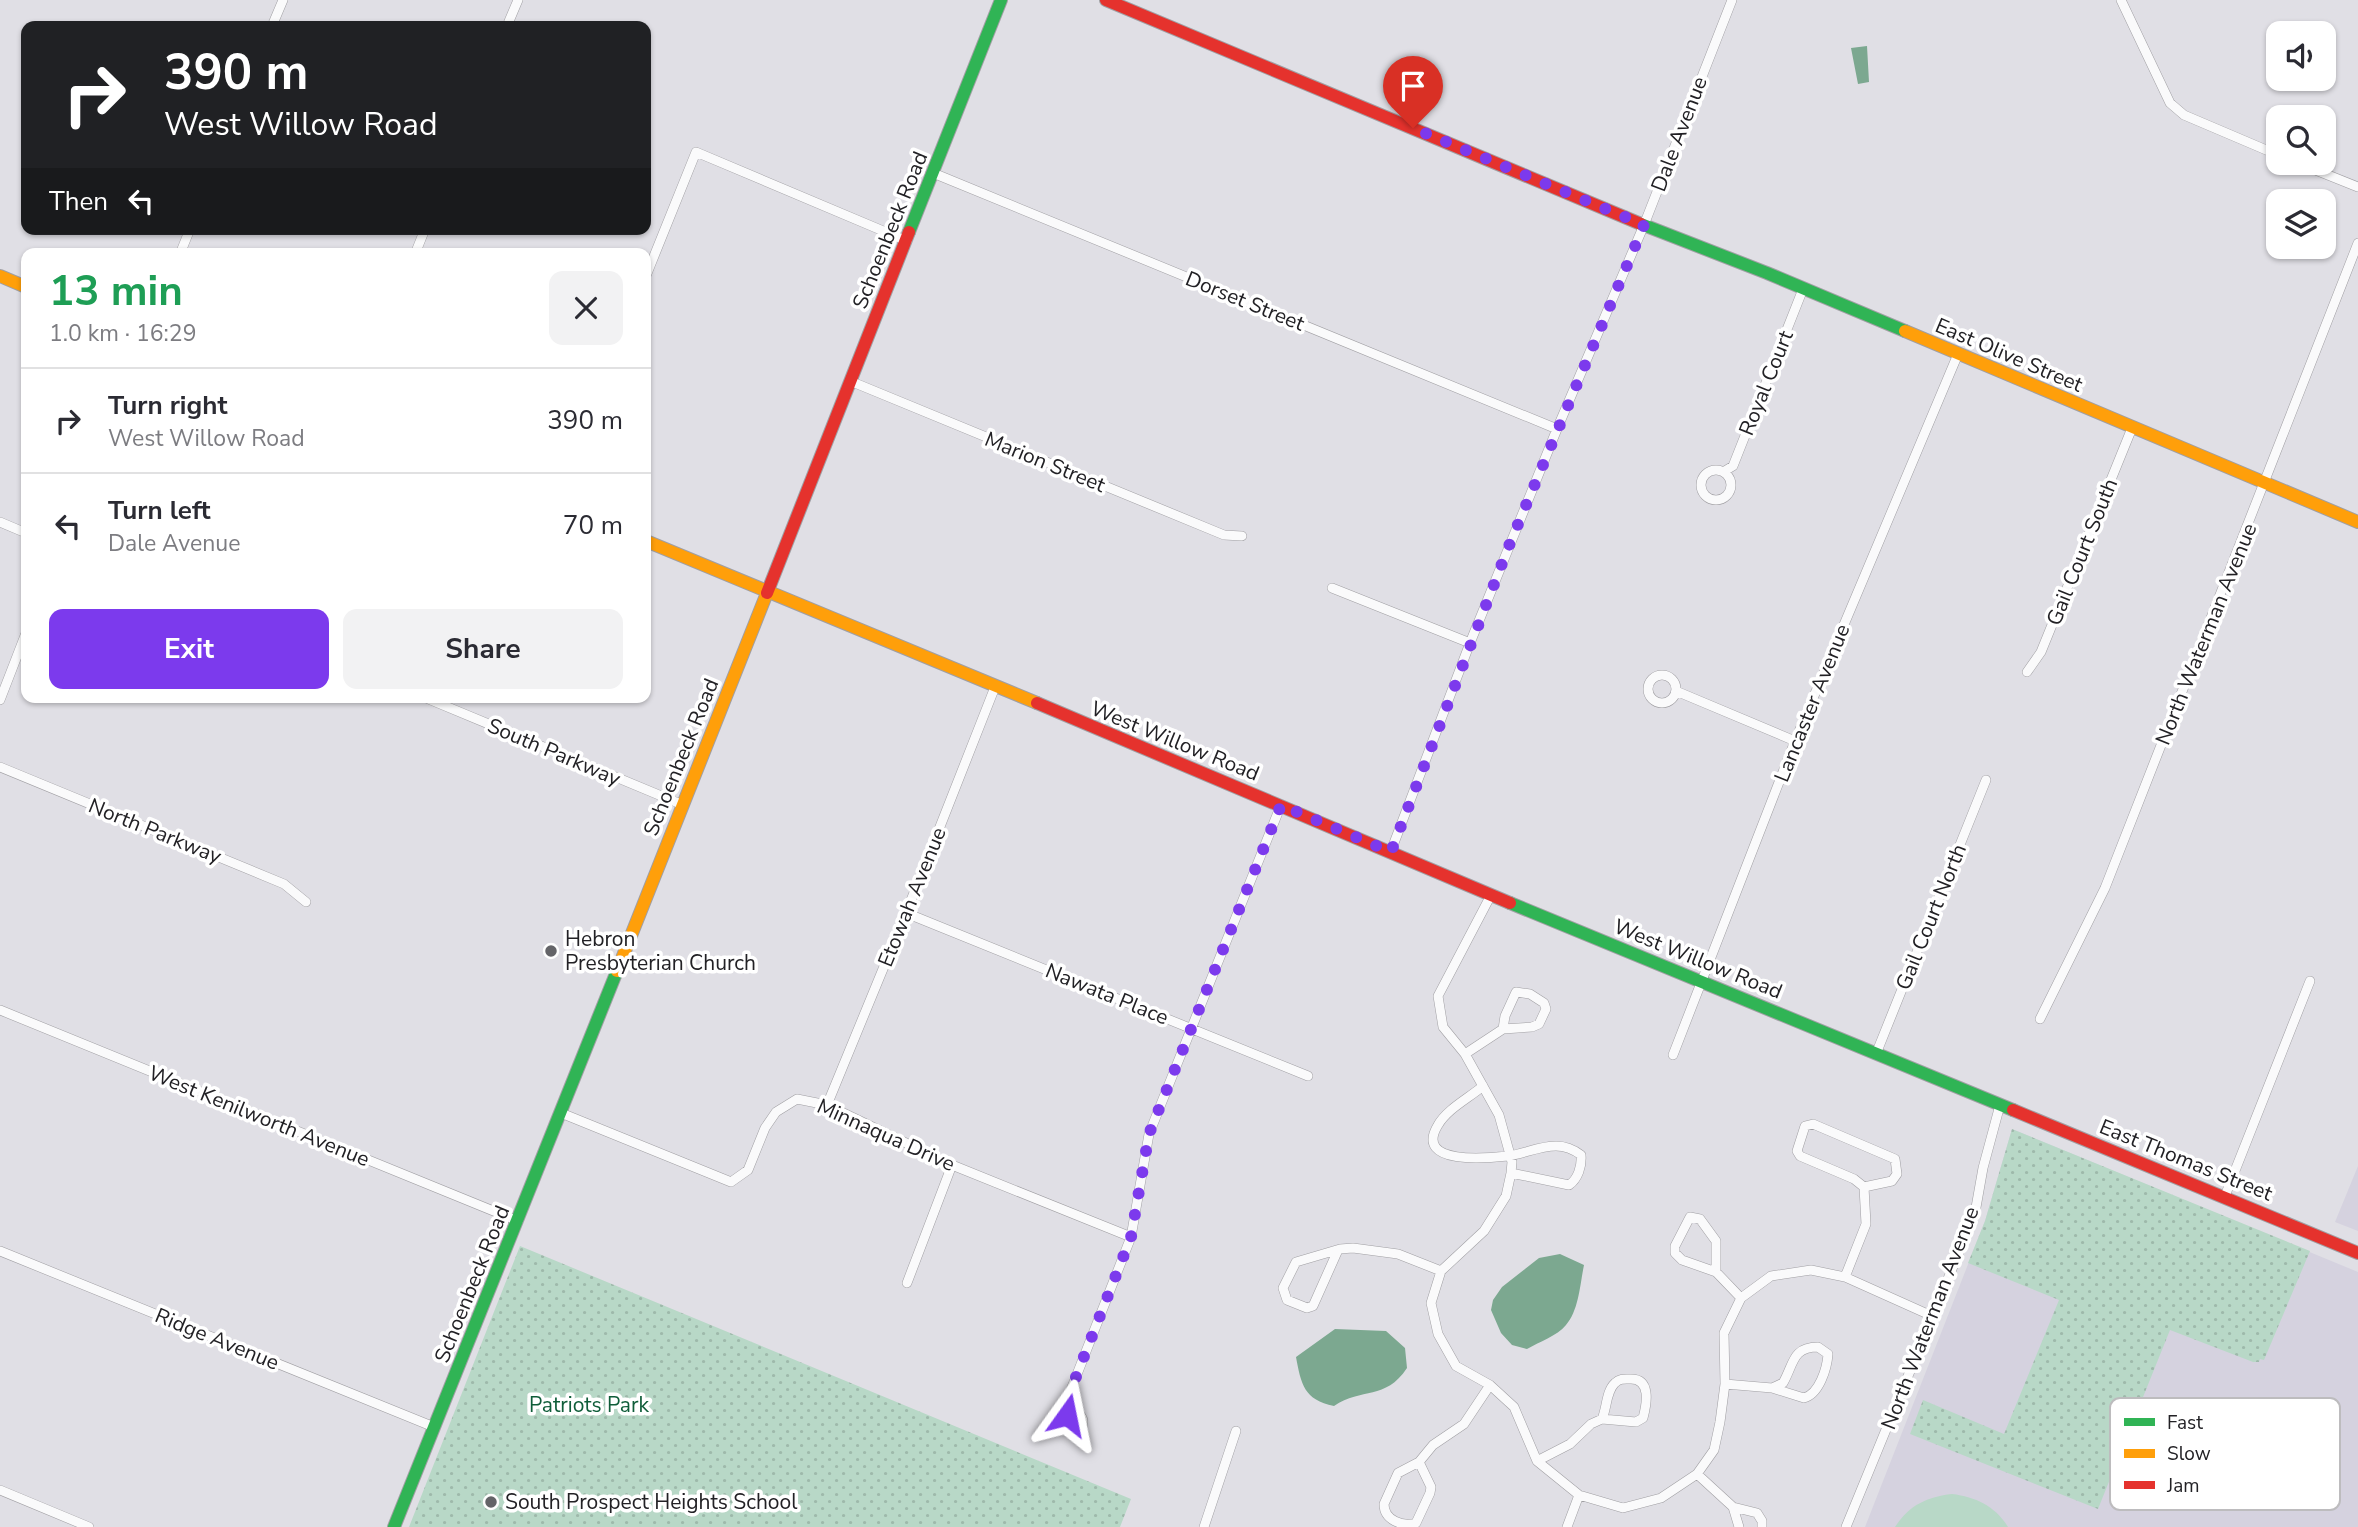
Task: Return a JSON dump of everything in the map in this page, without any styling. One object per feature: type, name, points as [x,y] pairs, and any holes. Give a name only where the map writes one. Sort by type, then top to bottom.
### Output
[{"type":"street","points":[[274,21],[283,0]]},
{"type":"street","points":[[509,21],[518,0]]},
{"type":"street","name":"Schoenbeck Road","points":[[394,1527],[518,1222],[1001,0]]},
{"type":"street","name":"East Olive Street","points":[[1105,0],[2266,482],[2358,523]]},
{"type":"street","name":"Dale Avenue","points":[[1391,852],[1470,643],[1644,225],[1732,0]]},
{"type":"street","points":[[2121,0],[2169,103],[2184,116],[2266,150]]},
{"type":"street","points":[[651,264],[696,152],[906,241]]},
{"type":"street","name":"Dorset Street","points":[[933,173],[1557,429]]},
{"type":"street","points":[[2328,175],[2358,187]]},
{"type":"street","name":"North Waterman Avenue","points":[[2040,1019],[2105,888],[2358,243]]},
{"type":"street","points":[[0,276],[21,285]]},
{"type":"street","name":"Royal Court","points":[[1723,472],[1732,466],[1803,289]]},
{"type":"street","name":"Lancaster Avenue","points":[[1673,1055],[1795,741],[1958,354]]},
{"type":"street","name":"Marion Street","points":[[850,381],[1224,535],[1242,536]]},
{"type":"street","name":"Gail Court South","points":[[2027,672],[2041,652],[2132,428]]},
{"type":"street","points":[[0,522],[21,531]]},
{"type":"street","name":"West Willow Road","points":[[651,543],[2000,1105]]},
{"type":"street","points":[[1332,588],[1470,643]]},
{"type":"street","points":[[0,699],[21,646]]},
{"type":"street","name":"Etowah Avenue","points":[[827,1105],[995,687]]},
{"type":"street","points":[[1676,691],[1795,741]]},
{"type":"street","name":"South Parkway","points":[[438,703],[683,805]]},
{"type":"street","name":"North Parkway","points":[[0,767],[284,884],[306,902]]},
{"type":"street","name":"Gail Court North","points":[[1877,1054],[1986,780]]},
{"type":"street","points":[[1073,1413],[1072,1387],[1131,1237],[1149,1134],[1281,805]]},
{"type":"street","points":[[1491,895],[1438,996],[1443,1027],[1465,1055],[1499,1115],[1510,1156],[1511,1173],[1506,1196],[1484,1231],[1440,1271],[1431,1303],[1438,1334],[1457,1366],[1490,1385],[1514,1407],[1537,1461],[1579,1495],[1623,1508],[1661,1498],[1698,1474],[1714,1450],[1725,1384],[1724,1333],[1741,1298],[1771,1276],[1811,1270],[1845,1277],[1933,1316]]},
{"type":"street","name":"Nawata Place","points":[[906,913],[1308,1076]]},
{"type":"street","points":[[2225,1196],[2310,981]]},
{"type":"street","points":[[1465,1055],[1503,1029],[1539,1024],[1546,1009],[1544,1003],[1530,994],[1516,992],[1505,1016],[1503,1029]]},
{"type":"street","name":"West Kenilworth Avenue","points":[[0,1010],[518,1222]]},
{"type":"street","points":[[1483,1086],[1438,1125],[1433,1135],[1435,1145],[1445,1155],[1510,1156],[1539,1148],[1564,1146],[1581,1155],[1581,1162],[1573,1182],[1569,1185],[1511,1173]]},
{"type":"street","name":"Minnaqua Drive","points":[[561,1113],[730,1182],[748,1170],[765,1128],[776,1112],[797,1099],[827,1105],[952,1165],[1131,1237]]},
{"type":"street","name":"North Waterman Avenue","points":[[1846,1527],[1975,1213],[1983,1168],[2000,1105]]},
{"type":"street","name":"East Thomas Street","points":[[2000,1105],[2358,1253]]},
{"type":"street","points":[[1845,1277],[1866,1224],[1864,1187],[1854,1179],[1800,1156],[1797,1147],[1805,1126],[1813,1124],[1895,1159],[1897,1174],[1892,1181],[1864,1187]]},
{"type":"street","points":[[907,1283],[952,1165]]},
{"type":"street","points":[[1716,1272],[1716,1241],[1700,1219],[1690,1217],[1675,1246],[1675,1253],[1682,1260],[1716,1272],[1741,1298]]},
{"type":"street","points":[[1338,1250],[1313,1306],[1307,1308],[1287,1300],[1283,1288],[1296,1262],[1338,1250],[1353,1248],[1398,1254],[1440,1271]]},
{"type":"street","name":"Ridge Avenue","points":[[0,1251],[434,1427]]},
{"type":"street","points":[[1725,1384],[1772,1388],[1804,1398],[1815,1391],[1828,1354],[1818,1347],[1802,1349],[1783,1383],[1772,1388]]},
{"type":"street","points":[[1537,1461],[1570,1444],[1591,1424],[1602,1419],[1636,1422],[1643,1418],[1646,1387],[1644,1382],[1622,1378],[1616,1382],[1610,1389],[1602,1419]]},
{"type":"street","points":[[1419,1462],[1431,1487],[1430,1493],[1416,1523],[1406,1525],[1386,1515],[1384,1504],[1398,1473],[1419,1462],[1433,1445],[1464,1423],[1490,1385]]},
{"type":"street","points":[[1204,1527],[1236,1431]]},
{"type":"street","points":[[1698,1474],[1733,1507],[1757,1513],[1762,1527]]},
{"type":"street","points":[[0,1490],[89,1527]]},
{"type":"street","points":[[1567,1527],[1579,1495]]},
{"type":"street","points":[[1733,1507],[1739,1527]]},
{"type":"shaded area","points":[[1867,46],[1869,82],[1858,84],[1851,48]]},
{"type":"shaded area","points":[[2012,1129],[2358,1272],[2358,1527],[1865,1527],[1985,1221]]},
{"type":"shaded area","points":[[2358,1166],[2358,1231],[2335,1222]]},
{"type":"shaded area","points":[[1560,1254],[1584,1265],[1574,1312],[1566,1325],[1548,1338],[1527,1349],[1512,1345],[1501,1333],[1491,1310],[1493,1300],[1502,1287],[1539,1258]]},
{"type":"shaded area","points":[[1335,1329],[1386,1331],[1405,1348],[1407,1368],[1399,1378],[1382,1390],[1344,1400],[1334,1406],[1316,1400],[1302,1383],[1296,1357]]},
{"type":"green space","points":[[2012,1129],[2310,1251],[2264,1360],[2253,1362],[2170,1330],[2143,1398],[2110,1398],[2110,1479],[2098,1509],[1910,1434],[1923,1400],[2004,1434],[2059,1300],[1968,1263],[1985,1221]]},
{"type":"green space","name":"Patriots Park","points":[[520,1246],[1131,1499],[1120,1527],[409,1527]]},
{"type":"green space","points":[[1952,1494],[1969,1497],[1984,1504],[1997,1513],[2008,1527],[1895,1527],[1906,1513],[1919,1503]]},
{"type":"traffic: fast","points":[[909,232],[1001,0]]},
{"type":"traffic: fast","points":[[1641,224],[1905,331]]},
{"type":"traffic: fast","points":[[1510,903],[2013,1110]]},
{"type":"traffic: fast","points":[[394,1527],[617,971]]},
{"type":"traffic: slow","points":[[0,276],[21,285]]},
{"type":"traffic: slow","points":[[1905,331],[2358,522]]},
{"type":"traffic: slow","points":[[651,543],[1037,703]]},
{"type":"traffic: slow","points":[[617,971],[767,593]]},
{"type":"traffic: jam","points":[[1106,0],[1641,224]]},
{"type":"traffic: jam","points":[[767,593],[909,232]]},
{"type":"traffic: jam","points":[[1037,703],[1510,903]]},
{"type":"traffic: jam","points":[[2013,1110],[2358,1253]]},
{"type":"place","name":"Hebron Presbyterian Church","points":[[551,951]]},
{"type":"place","name":"South Prospect Heights School","points":[[491,1502]]},
{"type":"route","points":[[1067,1415],[1073,1413],[1072,1387],[1131,1237],[1149,1134],[1281,805],[1391,852],[1508,548],[1644,225],[1413,128]]}]
